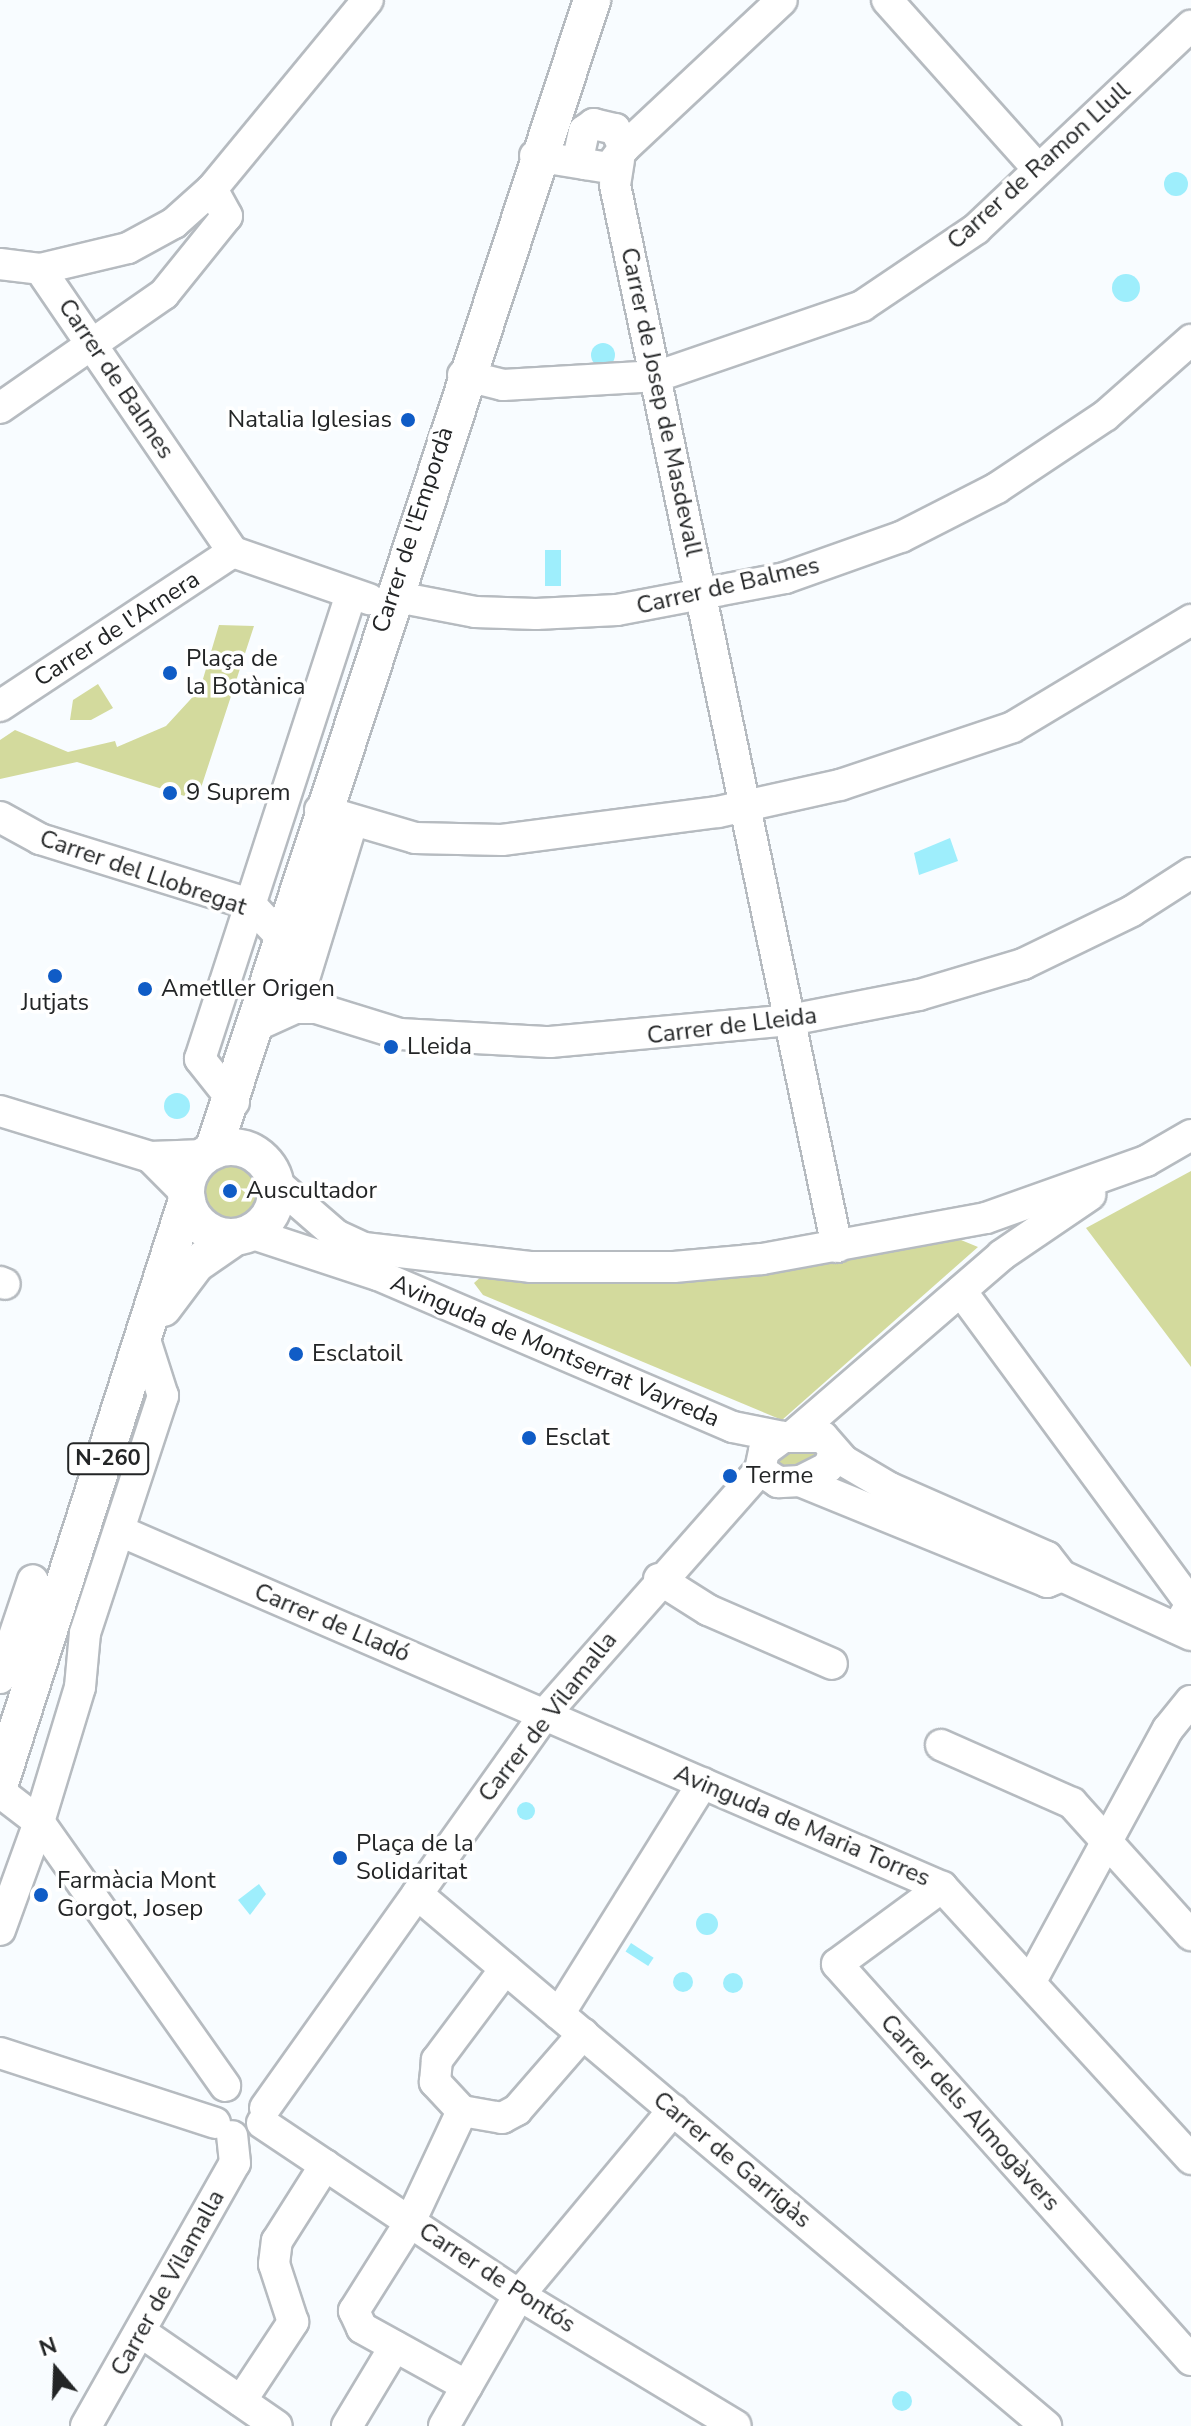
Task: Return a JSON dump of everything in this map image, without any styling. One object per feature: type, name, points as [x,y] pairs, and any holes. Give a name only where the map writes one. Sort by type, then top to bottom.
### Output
[{"type":"main road","name":"Carrer de l'Empordà","points":[[209,1153],[234,1102],[280,936],[336,816],[390,600],[535,156],[592,0]]},
{"type":"main road","name":"Carrer de l'Empordà","points":[[243,1062],[268,1169]]},
{"type":"main road","points":[[209,1153],[233,1147],[268,1169]]},
{"type":"main road","name":"N-260","points":[[0,1783],[8,1736],[61,1602],[148,1334],[186,1197],[209,1153]]},
{"type":"main road","name":"N-260","points":[[148,1334],[189,1271],[272,1212],[268,1169]]},
{"type":"main road","points":[[186,1197],[207,1230],[242,1235]]},
{"type":"street","points":[[0,264],[40,269],[128,248],[174,223],[212,189],[368,0]]},
{"type":"street","points":[[535,156],[615,156],[782,0]]},
{"type":"street","points":[[887,0],[1037,168]]},
{"type":"street","name":"Carrer de Ramon Llull","points":[[463,375],[503,385],[658,376],[862,306],[976,229],[1037,168],[1188,34]]},
{"type":"street","points":[[555,102],[587,113],[615,156]]},
{"type":"street","name":"Carrer de Josep de Masdevall","points":[[594,124],[578,142],[615,156],[701,596],[837,1247]]},
{"type":"street","points":[[0,408],[96,347],[164,294],[227,216],[212,189]]},
{"type":"street","name":"Carrer de Balmes","points":[[40,269],[233,552],[351,594],[475,612],[536,614],[701,596],[785,578],[944,515],[1093,425],[1191,340]]},
{"type":"street","name":"Carrer de l'Arnera","points":[[0,706],[233,552]]},
{"type":"street","name":"Carrer de l'Empordà","points":[[234,1102],[200,1059],[351,594]]},
{"type":"street","points":[[336,816],[415,838],[475,841],[745,806],[933,760],[999,732],[1101,680],[1191,620]]},
{"type":"street","name":"Carrer de l'Empordà","points":[[295,1008],[336,816]]},
{"type":"street","name":"Carrer del Llobregat","points":[[0,817],[40,839],[250,904],[280,936]]},
{"type":"street","name":"Carrer de Lleida","points":[[295,1008],[400,1034],[464,1041],[626,1039],[790,1020],[919,995],[1023,964],[1132,911],[1191,873]]},
{"type":"street","points":[[253,1027],[295,1008]]},
{"type":"street","points":[[0,1111],[150,1157],[209,1153]]},
{"type":"street","points":[[774,1474],[790,1435],[845,1395],[1002,1255],[1191,1135]]},
{"type":"street","points":[[150,1157],[186,1197]]},
{"type":"street","points":[[268,1169],[336,1235],[364,1248],[480,1262],[674,1267],[837,1247],[986,1218],[1146,1161]]},
{"type":"street","points":[[986,1218],[1002,1255]]},
{"type":"street","name":"Avinguda de Montserrat Vayreda","points":[[242,1235],[378,1275],[733,1427],[790,1435],[833,1449]]},
{"type":"street","name":"Avinguda de Montserrat Vayreda","points":[[364,1248],[378,1275]]},
{"type":"street","points":[[468,1315],[456,1285],[459,1271],[480,1262]]},
{"type":"street","points":[[833,1449],[906,1496],[1047,1557],[1062,1576],[1184,1631],[1191,1604],[961,1291]]},
{"type":"street","points":[[0,1930],[39,1822],[80,1687],[85,1633],[163,1396],[148,1334]]},
{"type":"street","points":[[774,1474],[828,1467],[845,1395]]},
{"type":"street","name":"Avinguda de Montserrat Vayreda","points":[[733,1427],[774,1474]]},
{"type":"street","points":[[774,1474],[1047,1582],[1062,1576]]},
{"type":"street","name":"Carrer de Vilamalla","points":[[264,2115],[544,1715],[659,1579],[736,1497],[774,1474]]},
{"type":"street","name":"Carrer de Lladó","points":[[120,1531],[544,1715]]},
{"type":"street","points":[[659,1579],[708,1610],[832,1664]]},
{"type":"street","points":[[0,1678],[29,1592],[61,1602]]},
{"type":"street","points":[[1031,1981],[1106,1840],[1191,1701]]},
{"type":"street","name":"Avinguda de Maria Torres","points":[[544,1715],[942,1887],[1191,2159]]},
{"type":"street","points":[[941,1745],[1072,1803],[1191,1935]]},
{"type":"street","points":[[559,2014],[703,1783]]},
{"type":"street","points":[[0,1792],[39,1822],[225,2086]]},
{"type":"street","name":"Carrer dels Almogàvers","points":[[942,1887],[837,1964],[1191,2360]]},
{"type":"street","name":"Carrer de Garrigàs","points":[[417,1894],[1046,2426]]},
{"type":"street","points":[[505,1969],[437,2060],[435,2082],[462,2111],[502,2118],[517,2110],[583,2034]]},
{"type":"street","points":[[0,2053],[223,2130],[249,2135],[264,2115],[251,2088],[225,2086],[215,2096],[223,2130]]},
{"type":"street","points":[[444,2426],[519,2295],[673,2110]]},
{"type":"street","points":[[462,2111],[410,2222],[354,2311],[362,2328],[467,2386]]},
{"type":"street","name":"Carrer de Pontós","points":[[264,2115],[325,2165],[519,2295],[736,2426]]},
{"type":"street","name":"Carrer de Vilamalla","points":[[86,2426],[235,2163],[223,2130]]},
{"type":"street","points":[[241,2401],[293,2322],[274,2264],[277,2241],[325,2165]]},
{"type":"street","points":[[141,2332],[277,2426]]},
{"type":"street","points":[[347,2426],[395,2346]]},
{"type":"green space","points":[[219,625],[254,626],[197,800],[77,762],[0,779],[0,740],[15,730],[68,752],[115,741],[117,747],[166,726],[200,689]]},
{"type":"green space","points":[[98,684],[113,708],[91,720],[70,720],[73,700]]},
{"type":"green space","points":[[234,1164],[245,1166],[254,1173],[261,1182],[261,1204],[254,1213],[245,1220],[234,1222],[223,1220],[214,1213],[207,1204],[205,1193],[207,1182],[214,1173],[223,1166]]},
{"type":"green space","points":[[1191,1171],[1191,1367],[1086,1228]]},
{"type":"green space","points":[[961,1240],[978,1247],[782,1420],[483,1295],[474,1283],[483,1275],[607,1283],[693,1279]]},
{"type":"green space","points":[[787,1450],[814,1450],[818,1455],[815,1463],[785,1469],[776,1464]]},
{"type":"water","points":[[1176,172],[1185,175],[1188,184],[1185,193],[1176,196],[1167,193],[1164,184],[1167,175]]},
{"type":"water","points":[[1126,274],[1136,278],[1140,288],[1136,298],[1126,302],[1116,298],[1112,288],[1116,278]]},
{"type":"water","points":[[598,343],[608,343],[615,350],[615,360],[608,367],[598,367],[591,360],[591,350]]},
{"type":"water","points":[[545,550],[561,550],[561,586],[545,586]]},
{"type":"water","points":[[950,838],[958,861],[919,875],[914,853]]},
{"type":"water","points":[[177,1093],[186,1097],[190,1106],[186,1115],[177,1119],[168,1115],[164,1106],[168,1097]]},
{"type":"water","points":[[526,1802],[535,1811],[526,1820],[517,1811]]},
{"type":"water","points":[[259,1884],[266,1894],[250,1915],[238,1900]]},
{"type":"water","points":[[707,1913],[715,1916],[718,1924],[715,1932],[707,1935],[699,1932],[696,1924],[699,1916]]},
{"type":"water","points":[[631,1943],[654,1958],[648,1966],[626,1951]]},
{"type":"water","points":[[683,1972],[690,1975],[693,1982],[690,1989],[683,1992],[676,1989],[673,1982],[676,1975]]},
{"type":"water","points":[[733,1973],[740,1976],[743,1983],[740,1990],[733,1993],[726,1990],[723,1983],[726,1976]]},
{"type":"water","points":[[902,2391],[909,2394],[912,2401],[909,2408],[902,2411],[895,2408],[892,2401],[895,2394]]},
{"type":"place","name":"Natalia Iglesias","points":[[408,420]]},
{"type":"place","name":"Plaça de la Botànica","points":[[170,673]]},
{"type":"place","name":"9 Suprem","points":[[170,793]]},
{"type":"place","name":"Jutjats","points":[[55,976]]},
{"type":"place","name":"Ametller Origen","points":[[145,989]]},
{"type":"place","name":"Lleida","points":[[391,1047]]},
{"type":"place","name":"Auscultador","points":[[230,1191]]},
{"type":"place","name":"Esclatoil","points":[[296,1354]]},
{"type":"place","name":"Esclat","points":[[529,1438]]},
{"type":"place","name":"Terme","points":[[730,1476]]},
{"type":"place","name":"Plaça de la Solidaritat","points":[[340,1858]]},
{"type":"place","name":"Farmàcia Mont Gorgot, Josep","points":[[41,1895]]}]
